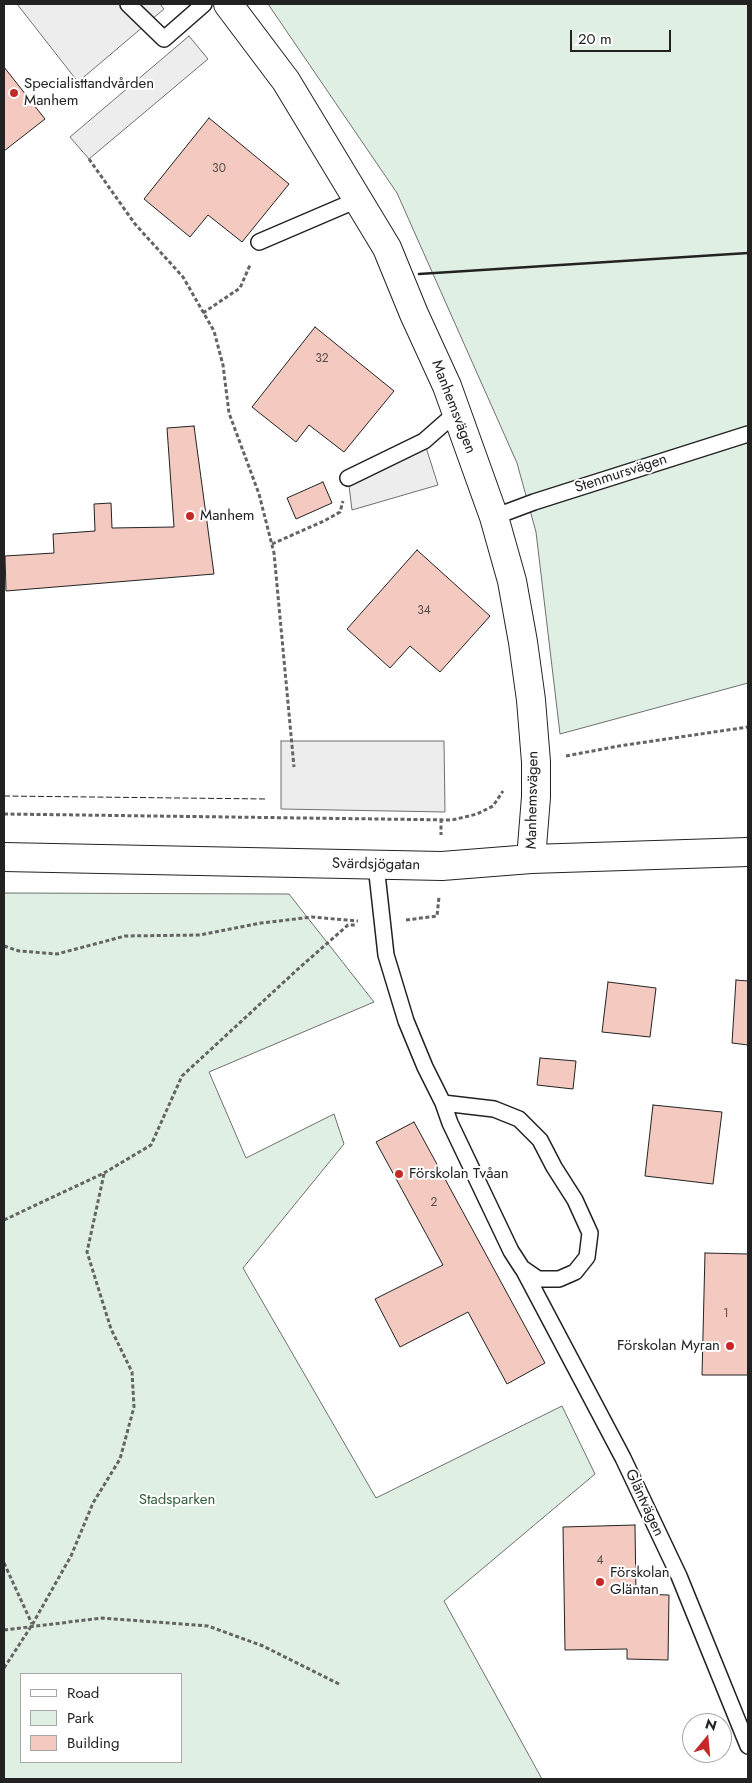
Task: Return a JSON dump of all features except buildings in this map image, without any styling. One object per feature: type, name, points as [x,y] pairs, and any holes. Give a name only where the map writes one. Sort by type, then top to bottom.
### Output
[{"type":"street","name":"Manhemsvägen","points":[[228,4],[286,81],[387,248],[414,314],[447,386],[494,517],[512,581],[531,700],[536,762],[536,798],[531,859]]},
{"type":"street","name":"Svärdsjögatan","points":[[4,857],[442,866],[531,859],[748,852]]},
{"type":"lane","points":[[128,4],[164,39],[204,4]]},
{"type":"lane","points":[[259,242],[358,200]]},
{"type":"lane","points":[[348,478],[424,441],[456,412]]},
{"type":"lane","name":"Stenmursvägen","points":[[494,517],[534,502],[748,434]]},
{"type":"lane","name":"Gläntvägen","points":[[376,865],[386,955],[406,1021],[425,1067],[511,1250],[623,1458],[674,1567],[748,1746]]},
{"type":"lane","points":[[443,1103],[494,1109],[519,1119],[540,1140],[554,1167],[575,1200],[590,1233],[587,1257],[575,1272],[559,1279],[538,1279],[522,1268]]},
{"type":"path","points":[[89,159],[136,224],[183,277],[214,331],[223,365],[229,413],[259,494],[272,544],[294,767]]},
{"type":"path","points":[[203,313],[240,288],[259,242]]},
{"type":"path","points":[[272,544],[340,512],[348,478]]},
{"type":"path","points":[[536,762],[619,746],[748,727]]},
{"type":"path","points":[[4,814],[452,820],[477,814],[493,806],[506,788]]},
{"type":"path","points":[[4,1220],[104,1173],[151,1145],[182,1076],[298,969],[348,926],[437,916],[442,866]]},
{"type":"path","points":[[4,946],[19,952],[57,954],[125,936],[200,935],[260,923],[312,918],[381,922]]},
{"type":"path","points":[[4,1668],[32,1625],[71,1556],[93,1503],[120,1460],[134,1407],[132,1372],[111,1329],[87,1252],[104,1173]]},
{"type":"path","points":[[4,1562],[32,1625]]},
{"type":"path","points":[[4,1630],[32,1625],[102,1618],[208,1626],[263,1646],[339,1684]]},
{"type":"green space","points":[[268,4],[748,4],[748,683],[560,734],[536,532],[517,463],[397,193]]},
{"type":"green space","name":"Stadsparken","points":[[4,893],[289,894],[374,1002],[209,1072],[246,1158],[334,1114],[344,1144],[243,1268],[376,1498],[562,1406],[595,1474],[444,1601],[542,1779],[4,1779]]},
{"type":"shaded area","points":[[17,4],[160,4],[164,9],[78,82]]},
{"type":"shaded area","points":[[189,36],[208,59],[89,159],[70,137]]},
{"type":"shaded area","points":[[424,441],[438,485],[352,510],[348,478]]},
{"type":"shaded area","points":[[281,741],[444,741],[445,812],[281,809]]},
{"type":"fence","points":[[4,796],[267,799]]},
{"type":"wall","points":[[419,274],[748,253]]},
{"type":"place","name":"Specialisttandvården Manhem","points":[[14,93]]},
{"type":"place","name":"Manhem","points":[[190,516]]},
{"type":"place","name":"Förskolan Tvåan","points":[[399,1174]]},
{"type":"place","name":"Förskolan Myran","points":[[730,1346]]},
{"type":"place","name":"Förskolan Gläntan","points":[[600,1582]]}]
